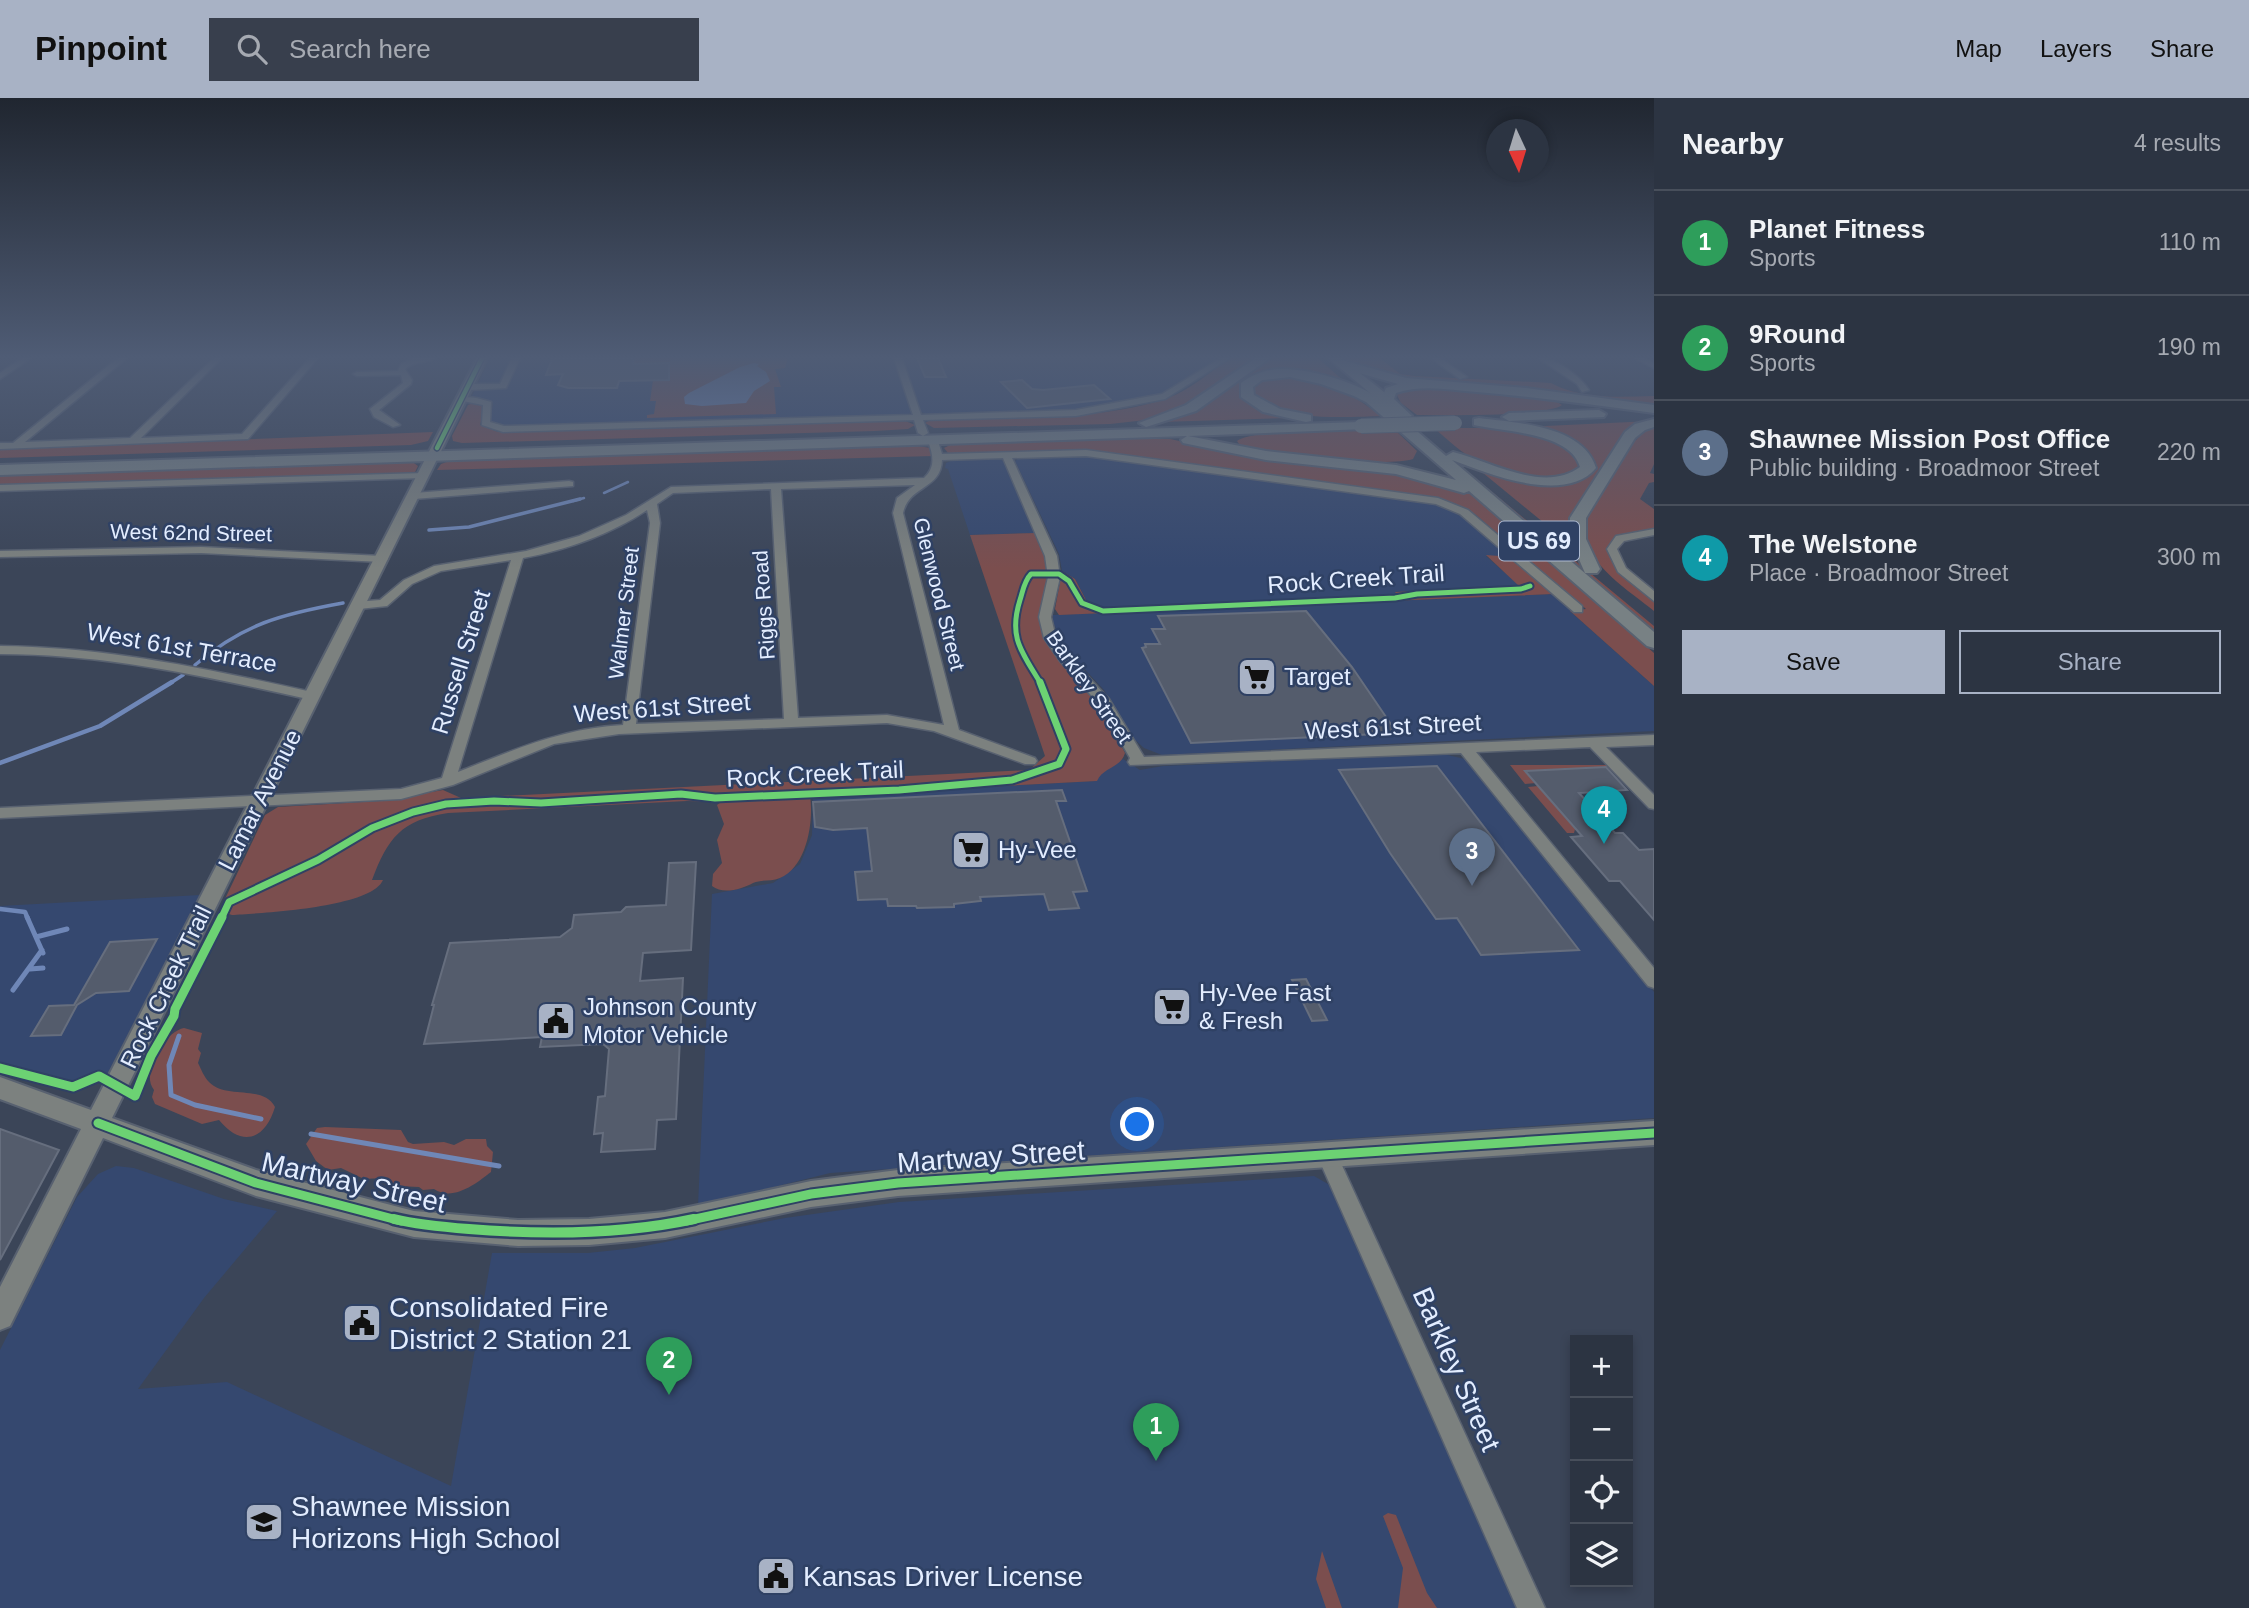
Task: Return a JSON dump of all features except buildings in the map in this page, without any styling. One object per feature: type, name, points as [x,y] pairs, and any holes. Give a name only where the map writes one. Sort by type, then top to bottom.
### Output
[{"type":"highway","points":[[1133,430],[1137,428]]},
{"type":"highway","points":[[0,470],[435,452],[1172,428]]},
{"type":"highway","points":[[0,461],[903,442],[954,432],[1268,428]]},
{"type":"highway","name":"US 69","points":[[1406,428],[1654,642]]},
{"type":"highway","points":[[1421,428],[1591,569]]},
{"type":"highway","points":[[1453,456],[1499,472],[1535,479],[1573,478],[1588,468],[1589,463],[1583,454],[1561,440],[1521,428]]},
{"type":"highway","name":"US 69","points":[[1638,428],[1630,435],[1578,518],[1578,539],[1591,569],[1654,621]]},
{"type":"highway","points":[[1251,454],[1237,447],[1231,440],[1235,436],[1257,429]]},
{"type":"highway","points":[[1133,430],[1251,454],[1389,466],[1438,477],[1485,495]]},
{"type":"highway","points":[[1389,466],[1412,464],[1421,460],[1422,442]]},
{"type":"street","points":[[15,446],[37,428]]},
{"type":"street","points":[[132,442],[146,428]]},
{"type":"street","points":[[0,446],[245,437],[252,428]]},
{"type":"street","name":"Lamar Avenue","points":[[0,1316],[447,428]]},
{"type":"street","points":[[501,428],[523,428]]},
{"type":"street","points":[[923,428],[940,457],[1090,454],[1438,501],[1459,509],[1578,609]]},
{"type":"street","name":"Barkley Street","points":[[1006,455],[1052,559],[1054,577],[1045,614],[1050,638],[1104,702],[1137,761]]},
{"type":"street","name":"Glenwood Street","points":[[940,457],[933,475],[901,500],[899,517],[952,732]]},
{"type":"street","points":[[0,488],[423,475]]},
{"type":"street","points":[[359,606],[383,603],[408,582],[438,568],[518,555],[595,533],[621,522],[674,489],[925,481]]},
{"type":"street","points":[[414,496],[569,484]]},
{"type":"street","name":"Riggs Road","points":[[776,486],[791,722]]},
{"type":"street","name":"Walmer Street","points":[[629,729],[654,523],[651,502]]},
{"type":"street","points":[[1654,532],[1628,536],[1616,541],[1612,549],[1613,556],[1622,570],[1654,597]]},
{"type":"street","name":"West 62nd Street","points":[[0,554],[201,550],[382,559]]},
{"type":"street","name":"Russell Street","points":[[448,781],[518,555]]},
{"type":"street","name":"West 61st Terrace","points":[[0,650],[53,650],[114,655],[312,696]]},
{"type":"street","name":"West 61st Street","points":[[3,813],[384,796],[448,781],[552,740],[591,732],[629,729],[883,719],[929,725],[1030,761]]},
{"type":"street","name":"West 61st Street","points":[[1137,761],[1654,740]]},
{"type":"street","points":[[1593,742],[1654,804]]},
{"type":"street","points":[[1464,747],[1654,981]]},
{"type":"street","name":"Martway Street","points":[[0,1088],[256,1183],[415,1224],[518,1233],[665,1225],[787,1199],[898,1183],[1654,1133]]},
{"type":"street","name":"Barkley Street","points":[[1327,1155],[1531,1608]]},
{"type":"shaded area","points":[[456,428],[489,428],[498,432],[617,428],[909,428],[462,443],[453,441]]},
{"type":"shaded area","points":[[1435,428],[1496,428],[1540,435],[1575,451],[1581,467],[1559,476],[1530,476],[1501,470],[1478,461]]},
{"type":"shaded area","points":[[1527,428],[1636,428],[1571,518],[1570,528],[1577,550],[1477,468],[1575,481],[1594,471],[1596,463],[1584,450]]},
{"type":"shaded area","points":[[1654,428],[1654,464],[1650,473],[1654,474],[1654,482],[1649,483],[1640,499],[1654,509],[1654,529],[1615,537],[1608,550],[1617,568],[1654,602],[1654,611],[1607,573],[1589,549],[1585,535],[1586,521],[1597,497],[1635,441]]},
{"type":"shaded area","points":[[1395,430],[1417,451],[1413,459],[1381,462],[1302,458],[1242,447],[1237,441],[1247,437],[1286,432]]},
{"type":"shaded area","points":[[433,432],[428,441],[411,445],[0,458],[0,449]]},
{"type":"shaded area","points":[[1423,438],[1427,438],[1654,626],[1654,635]]},
{"type":"shaded area","points":[[1170,439],[1253,457],[1395,470],[1463,490],[1480,500],[1654,653],[1654,686],[1570,611],[1586,609],[1476,515],[1454,503],[1095,452],[957,455],[948,453],[944,448],[950,445]]},
{"type":"shaded area","points":[[917,446],[931,448],[933,456],[437,470],[441,464],[452,460]]},
{"type":"shaded area","points":[[1083,456],[1433,503],[1454,509],[1513,557],[1486,556],[1521,587],[1396,592],[1399,596],[1393,597],[1099,608],[1087,602],[1075,579],[1062,571],[1059,554],[1015,461],[1020,457]]},
{"type":"shaded area","points":[[997,458],[1006,462],[1036,533],[970,535],[948,469],[945,468],[946,463],[953,460]]},
{"type":"shaded area","points":[[411,461],[418,466],[415,472],[409,474],[0,487],[0,474]]},
{"type":"shaded area","points":[[1036,533],[1050,570],[1041,616],[1096,697],[1125,753],[1120,762],[1103,773],[1097,781],[810,796],[811,818],[807,842],[797,864],[780,878],[727,891],[712,886],[713,874],[722,863],[717,840],[724,824],[717,805],[721,802],[687,801],[448,813],[419,821],[398,833],[384,853],[372,880],[383,880],[374,889],[358,897],[338,903],[289,910],[232,915],[222,912],[224,901],[265,815],[278,807],[380,801],[443,790],[461,798],[1029,770],[1045,756],[970,535]]},
{"type":"shaded area","points":[[1486,555],[1513,557],[1554,594],[1059,615],[1055,609],[1062,571],[1075,579],[1087,602],[1103,609],[1393,597],[1398,596],[1395,592],[1520,587]]},
{"type":"shaded area","points":[[1554,594],[1654,686],[1654,731],[1162,755],[1144,748],[1134,739],[1104,690],[1063,646],[1053,622],[1053,615]]},
{"type":"shaded area","points":[[1443,754],[1465,759],[1473,767],[1654,992],[1654,1118],[830,1173],[698,1206],[712,894],[773,883],[800,864],[812,835],[813,796],[1096,781],[1100,774],[1123,759],[1140,770],[1163,766]]},
{"type":"shaded area","points":[[1510,765],[1608,765],[1630,789],[1608,767],[1526,771],[1536,783],[1525,784]]},
{"type":"shaded area","points":[[1538,786],[1575,829],[1574,833],[1567,833],[1528,787]]},
{"type":"shaded area","points":[[200,895],[108,1073],[87,1086],[70,1090],[0,1072],[0,906]]},
{"type":"shaded area","points":[[184,1028],[202,1033],[198,1063],[209,1082],[225,1090],[262,1096],[275,1107],[271,1118],[259,1133],[244,1137],[228,1129],[219,1120],[202,1124],[155,1104],[152,1097],[154,1090],[150,1083],[152,1064],[169,1037]]},
{"type":"shaded area","points":[[317,1128],[401,1130],[408,1142],[413,1144],[444,1142],[454,1145],[466,1139],[486,1139],[487,1146],[493,1152],[491,1172],[464,1190],[449,1193],[397,1186],[384,1178],[364,1179],[341,1168],[328,1170],[316,1161],[306,1144]]},
{"type":"shaded area","points":[[116,1166],[134,1168],[224,1199],[277,1211],[204,1298],[138,1389],[227,1382],[451,1486],[492,1253],[588,1253],[635,1248],[785,1218],[899,1202],[1314,1176],[1328,1184],[1334,1193],[1519,1608],[0,1608],[0,1350],[77,1197],[98,1174]]},
{"type":"shaded area","points":[[1388,1513],[1396,1515],[1427,1593],[1437,1608],[1398,1608],[1403,1568],[1383,1516]]},
{"type":"shaded area","points":[[1322,1551],[1342,1608],[1326,1608],[1316,1579]]},
{"type":"waterway","points":[[604,493],[628,482]]},
{"type":"waterway","points":[[573,501],[584,498]]},
{"type":"waterway","points":[[429,530],[469,527],[580,499]]},
{"type":"waterway","points":[[195,665],[247,630],[282,617],[343,603]]},
{"type":"waterway","points":[[169,684],[183,675]]},
{"type":"waterway","points":[[0,763],[100,726],[172,682]]},
{"type":"waterway","points":[[0,909],[25,912],[28,919]]},
{"type":"waterway","points":[[27,917],[42,950]]},
{"type":"waterway","points":[[36,937],[67,929]]},
{"type":"waterway","points":[[13,990],[42,950]]},
{"type":"waterway","points":[[30,969],[43,968]]},
{"type":"waterway","points":[[179,1036],[169,1065],[171,1095],[195,1105],[261,1119]]},
{"type":"waterway","points":[[311,1134],[499,1166]]},
{"type":"cycle path","points":[[437,448],[447,428]]},
{"type":"cycle path","name":"Rock Creek Trail","points":[[0,1068],[73,1087],[99,1076],[135,1096],[151,1056],[174,1016],[175,1009],[229,902],[318,860],[372,828],[413,812],[446,804],[494,801],[541,803],[650,795],[681,794],[715,798],[899,790],[1012,780],[1059,764],[1066,749],[1045,691],[1016,641],[1017,609],[1027,578],[1031,574],[1052,572],[1064,576],[1082,603],[1103,611],[1395,598],[1417,594],[1521,589],[1530,586]]},
{"type":"cycle path","points":[[98,1123],[256,1183],[320,1200],[414,1224],[518,1233],[589,1232],[665,1225],[811,1194],[898,1183],[1654,1133]]},
{"type":"place","name":"Target","points":[[1257,677]]},
{"type":"place","name":"The Welstone","points":[[1604,844]]},
{"type":"place","name":"Hy-Vee","points":[[971,850]]},
{"type":"place","name":"Shawnee Mission Post Office","points":[[1472,886]]},
{"type":"place","name":"Hy-Vee Fast & Fresh","points":[[1172,1007]]},
{"type":"place","name":"Johnson County Motor Vehicle","points":[[556,1021]]},
{"type":"place","name":"Consolidated Fire District 2 Station 21","points":[[362,1323]]},
{"type":"place","name":"9Round","points":[[669,1395]]},
{"type":"place","name":"Planet Fitness","points":[[1156,1461]]},
{"type":"place","name":"Shawnee Mission Horizons High School","points":[[264,1522]]},
{"type":"place","name":"Kansas Driver License","points":[[776,1576]]}]
